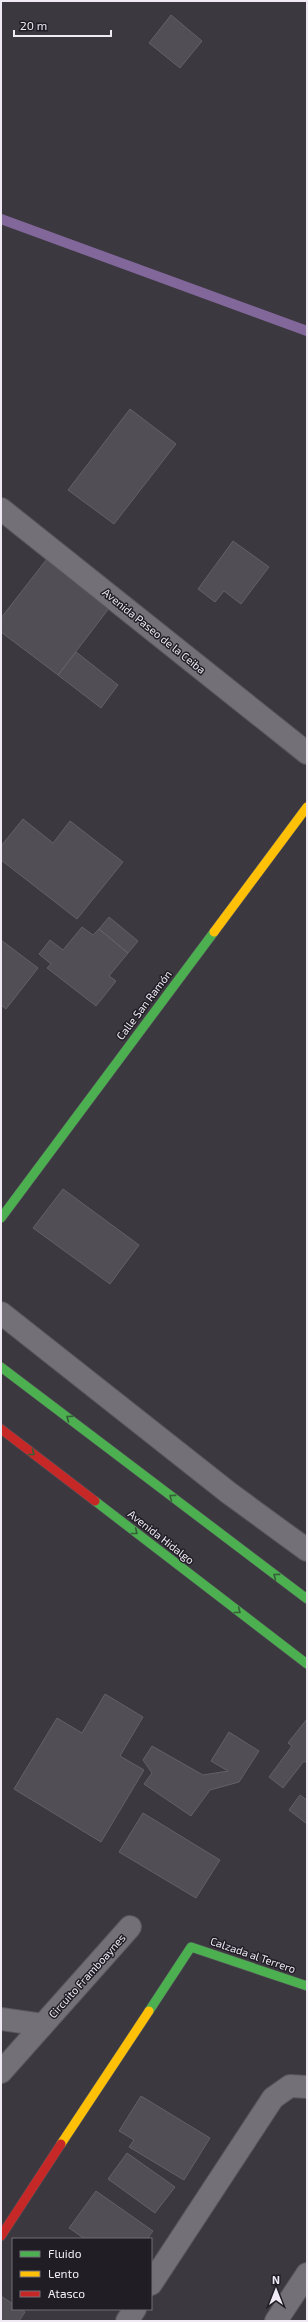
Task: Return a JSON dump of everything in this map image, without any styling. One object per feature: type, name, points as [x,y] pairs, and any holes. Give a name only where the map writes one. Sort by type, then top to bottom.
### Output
[{"type":"street","name":"Avenida Paseo de la Ceiba","points":[[1,509],[307,752]]},
{"type":"street","name":"Calle San Ramón","points":[[1,1218],[307,807]]},
{"type":"street","points":[[1,1313],[223,1488],[307,1550]]},
{"type":"street","points":[[1,1367],[307,1599]]},
{"type":"street","name":"Avenida Hidalgo","points":[[1,1429],[307,1664]]},
{"type":"street","name":"Circuito Framboaynes","points":[[1,2072],[130,1927]]},
{"type":"street","name":"Calzada al Terrero","points":[[1,2236],[191,1947],[307,1986]]},
{"type":"street","name":"Circuito Framboaynes","points":[[1,2019],[43,2025]]},
{"type":"street","points":[[152,2282],[273,2098],[290,2086],[307,2087]]},
{"type":"street","points":[[276,2321],[307,2274]]},
{"type":"street","points":[[127,2321],[134,2310]]},
{"type":"building","points":[[171,15],[202,41],[180,68],[149,43]]},
{"type":"building","points":[[130,409],[176,444],[114,524],[68,490]]},
{"type":"building","points":[[233,541],[269,567],[241,604],[224,591],[215,602],[198,589]]},
{"type":"building","points":[[50,555],[113,603],[58,675],[1,632],[1,618]]},
{"type":"building","points":[[76,652],[118,685],[101,708],[58,675]]},
{"type":"building","points":[[23,819],[53,843],[70,821],[123,862],[77,919],[1,860],[1,846]]},
{"type":"building","points":[[109,917],[138,941],[128,953],[99,929]]},
{"type":"building","points":[[82,927],[93,935],[99,929],[128,953],[109,976],[116,981],[96,1006],[47,968],[51,964],[39,954],[50,940],[63,950]]},
{"type":"building","points":[[1,940],[38,968],[6,1009],[1,1005]]},
{"type":"building","points":[[63,1189],[139,1245],[110,1284],[33,1228]]},
{"type":"building","points":[[105,1694],[143,1717],[120,1756],[144,1770],[101,1842],[14,1789],[57,1718],[82,1733]]},
{"type":"building","points":[[307,1719],[307,1763],[304,1761],[283,1788],[269,1777],[292,1746],[288,1743]]},
{"type":"building","points":[[229,1732],[259,1751],[239,1782],[210,1790],[191,1816],[144,1784],[152,1773],[143,1760],[152,1746],[203,1775],[228,1771],[211,1761]]},
{"type":"building","points":[[300,1795],[307,1800],[307,1824],[289,1810]]},
{"type":"building","points":[[143,1813],[220,1860],[196,1898],[119,1852]]},
{"type":"building","points":[[141,2096],[210,2138],[184,2180],[129,2147],[134,2140],[119,2131]]},
{"type":"building","points":[[127,2153],[175,2187],[155,2213],[108,2179]]},
{"type":"building","points":[[96,2191],[153,2231],[148,2238],[84,2238],[69,2228]]},
{"type":"building","points":[[1,2296],[12,2303],[12,2310],[22,2310],[25,2312],[19,2321],[1,2321]]},
{"type":"waterway","points":[[1,219],[307,331]]},
{"type":"traffic: fast","points":[[1,1218],[214,932]]},
{"type":"traffic: fast","points":[[1,1367],[307,1599]]},
{"type":"traffic: fast","points":[[95,1501],[307,1664]]},
{"type":"traffic: fast","points":[[149,2011],[191,1947],[307,1986]]},
{"type":"traffic: slow","points":[[214,932],[307,807]]},
{"type":"traffic: slow","points":[[61,2144],[149,2011]]},
{"type":"traffic: jam","points":[[1,1429],[95,1501]]},
{"type":"traffic: jam","points":[[1,2236],[61,2144]]}]
